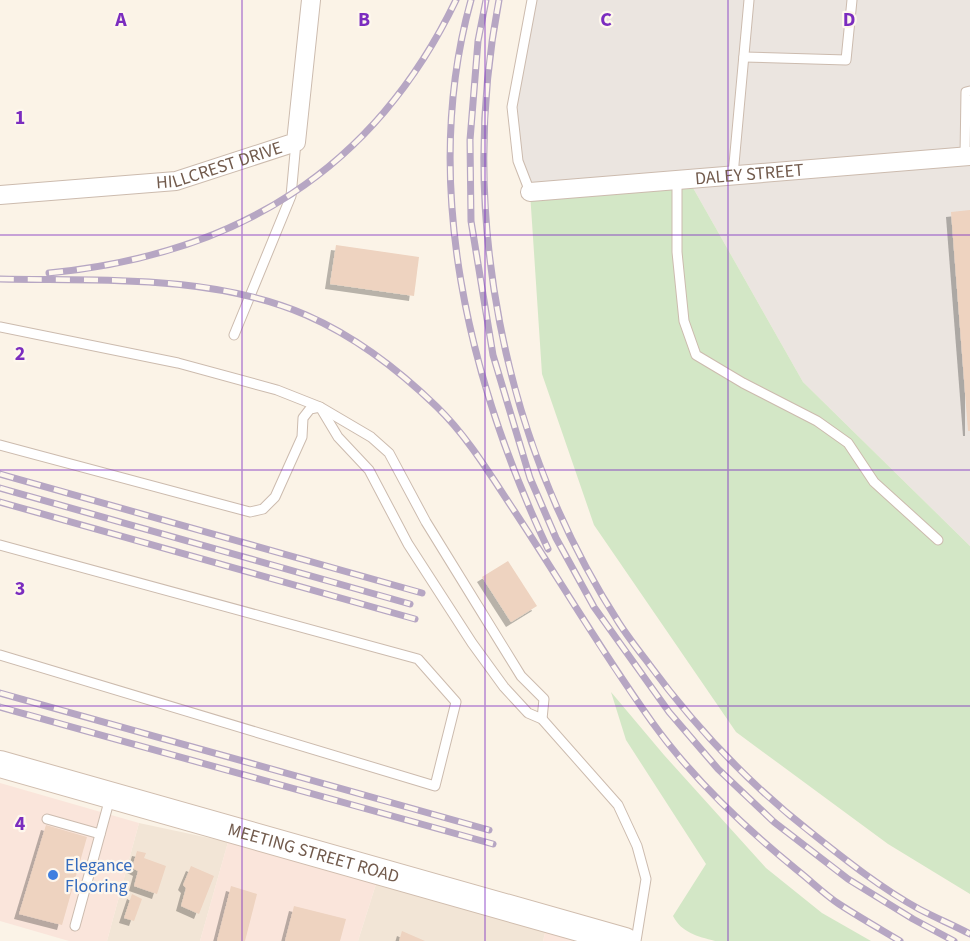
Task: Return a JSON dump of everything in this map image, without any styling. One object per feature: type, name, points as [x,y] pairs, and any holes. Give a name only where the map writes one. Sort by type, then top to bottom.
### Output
[{"type":"street","name":"HILLCREST DRIVE","points":[[0,195],[176,181],[296,142],[310,0]]},
{"type":"street","name":"DALEY STREET","points":[[530,192],[968,156]]},
{"type":"street","name":"MEETING STREET ROAD","points":[[0,765],[625,941]]},
{"type":"lane","points":[[530,192],[518,161],[512,107],[532,0]]},
{"type":"lane","points":[[733,175],[749,0]]},
{"type":"lane","points":[[744,57],[846,60],[852,0]]},
{"type":"lane","points":[[968,156],[966,92],[970,91]]},
{"type":"lane","points":[[234,335],[291,196],[296,142]]},
{"type":"lane","points":[[677,180],[677,252],[684,321],[696,354],[743,383],[817,421],[848,443],[874,482],[938,540]]},
{"type":"lane","points":[[0,327],[178,363],[277,390],[320,407],[370,436],[389,453],[426,522],[521,676],[544,699],[542,718]]},
{"type":"lane","points":[[0,445],[249,512],[263,509],[275,497],[302,436],[303,418],[310,409],[320,407]]},
{"type":"lane","points":[[320,407],[338,437],[369,470],[408,544],[472,643],[504,687],[528,713],[542,718],[618,805],[637,846],[646,879],[636,941]]},
{"type":"lane","points":[[0,545],[418,659],[456,702],[435,786],[0,655]]},
{"type":"lane","points":[[75,926],[111,796]]},
{"type":"lane","points":[[47,819],[100,834]]},
{"type":"shaded area","points":[[532,0],[970,0],[970,546],[803,382],[688,179],[530,192],[518,161],[512,107]]},
{"type":"shaded area","points":[[0,783],[139,823],[107,941],[69,941],[0,921]]},
{"type":"shaded area","points":[[139,823],[228,842],[200,941],[107,941]]},
{"type":"shaded area","points":[[228,842],[376,884],[358,941],[200,941]]},
{"type":"shaded area","points":[[376,884],[546,929],[543,941],[358,941]]},
{"type":"shaded area","points":[[546,929],[589,941],[543,941]]},
{"type":"green space","points":[[688,179],[803,382],[970,546],[970,894],[888,844],[736,732],[594,525],[542,374],[530,192]]},
{"type":"green space","points":[[611,692],[664,755],[766,868],[822,913],[871,941],[715,941],[685,930],[673,916],[706,864],[626,740]]},
{"type":"building","points":[[970,210],[970,431],[968,431],[951,212]]},
{"type":"building","points":[[336,245],[419,257],[414,296],[330,284]]},
{"type":"building","points":[[508,561],[537,606],[511,622],[482,577]]},
{"type":"building","name":"Elegance Flooring","points":[[46,825],[87,837],[62,925],[19,914]]},
{"type":"building","points":[[137,851],[146,853],[144,858],[166,866],[157,894],[134,886],[138,871],[132,868]]},
{"type":"building","points":[[191,866],[214,876],[199,914],[181,906],[186,888],[183,885]]},
{"type":"building","points":[[231,886],[257,894],[245,941],[217,941]]},
{"type":"building","points":[[132,894],[142,899],[134,921],[124,918]]},
{"type":"building","points":[[294,906],[346,919],[340,941],[285,941]]},
{"type":"building","points":[[402,931],[425,941],[399,941]]},
{"type":"railway","points":[[49,273],[117,263],[180,247],[238,224],[292,194],[340,157],[384,112],[423,60],[456,0]]},
{"type":"railway","points":[[471,0],[456,69],[450,139],[452,210],[461,280],[475,350],[495,418],[520,485],[548,549]]},
{"type":"railway","points":[[486,0],[478,41],[470,140],[471,221],[493,355],[530,478],[556,538],[594,607],[669,712],[718,769],[774,822],[848,879],[954,941]]},
{"type":"railway","points":[[499,0],[488,80],[484,161],[488,242],[500,323],[519,402],[545,479],[579,553],[619,623],[634,644],[686,711],[746,776],[790,815],[878,883],[919,909],[970,934]]},
{"type":"railway","points":[[0,279],[155,282],[232,292],[306,315],[324,323],[375,355],[437,407],[469,444],[616,670],[652,722],[701,782],[777,854],[833,900],[900,941]]},
{"type":"railway","points":[[0,474],[422,593]]},
{"type":"railway","points":[[0,488],[410,604]]},
{"type":"railway","points":[[0,502],[415,619]]},
{"type":"railway","points":[[0,693],[489,830]]},
{"type":"railway","points":[[0,707],[493,844]]},
{"type":"place","name":"Elegance Flooring","points":[[53,875]]}]
